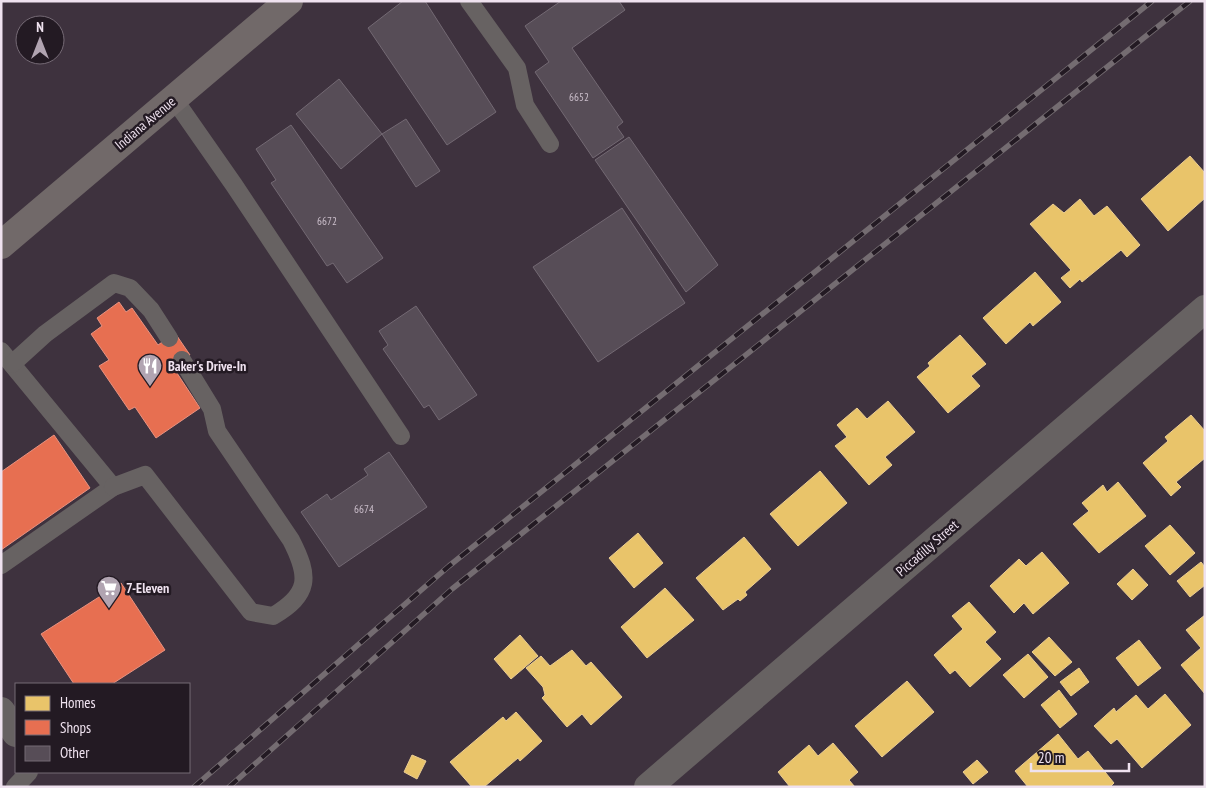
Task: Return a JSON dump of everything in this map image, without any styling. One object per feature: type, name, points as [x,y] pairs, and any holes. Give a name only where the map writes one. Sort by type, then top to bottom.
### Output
[{"type":"main road","name":"Indiana Avenue","points":[[1,245],[289,1]]},
{"type":"street","name":"Piccadilly Street","points":[[648,787],[1205,309]]},
{"type":"street","points":[[1,710],[15,731]]},
{"type":"lane","points":[[469,1],[517,68],[525,105],[550,144]]},
{"type":"lane","points":[[174,99],[234,185],[401,436]]},
{"type":"lane","points":[[113,487],[7,358],[45,334],[114,283],[130,288],[151,310],[169,338]]},
{"type":"lane","points":[[1,565],[113,487],[145,475],[251,612],[273,616],[293,604],[302,590],[304,574],[301,559],[291,540],[217,431],[212,409],[182,360]]},
{"type":"lane","points":[[15,787],[29,773]]},
{"type":"building: Homes","points":[[1190,156],[1205,173],[1205,198],[1168,231],[1141,199]]},
{"type":"building: Homes","points":[[1080,199],[1094,216],[1107,206],[1140,245],[1127,257],[1121,250],[1082,282],[1080,279],[1070,288],[1061,278],[1071,270],[1030,224],[1053,204],[1064,213]]},
{"type":"building: Homes","points":[[1035,272],[1061,302],[1033,326],[1030,322],[1006,344],[983,318]]},
{"type":"building: Homes","points":[[960,335],[986,364],[971,376],[980,386],[948,413],[917,377],[930,366],[928,363]]},
{"type":"building: Homes","points":[[888,401],[915,432],[885,457],[892,465],[869,485],[835,446],[847,437],[837,425],[857,408],[867,419]]},
{"type":"building: Homes","points":[[1191,415],[1205,431],[1205,458],[1176,482],[1181,487],[1171,496],[1143,463],[1168,441],[1165,437]]},
{"type":"building: Homes","points":[[820,471],[847,503],[798,546],[770,514]]},
{"type":"building: Homes","points":[[1118,482],[1146,516],[1099,553],[1073,524],[1089,511],[1082,503],[1103,485],[1107,492]]},
{"type":"building: Homes","points":[[1170,525],[1195,553],[1170,575],[1145,546]]},
{"type":"building: Homes","points":[[638,533],[663,563],[634,588],[609,558]]},
{"type":"building: Homes","points":[[744,537],[771,569],[745,592],[747,595],[740,601],[738,599],[723,610],[696,578]]},
{"type":"building: Homes","points":[[1042,552],[1069,583],[1033,614],[1024,603],[1014,613],[990,586],[1019,559],[1026,566]]},
{"type":"building: Homes","points":[[1201,562],[1205,567],[1205,585],[1190,597],[1177,581]]},
{"type":"building: Homes","points":[[1133,569],[1148,585],[1132,600],[1117,584]]},
{"type":"building: Homes","points":[[665,588],[694,620],[647,658],[621,627]]},
{"type":"building: Homes","points":[[969,602],[996,632],[985,642],[1001,659],[970,687],[955,670],[950,674],[934,655],[963,629],[952,616]]},
{"type":"building: Homes","points":[[1205,615],[1205,694],[1181,665],[1201,648],[1186,630]]},
{"type":"building: Homes","points":[[520,635],[538,656],[511,679],[494,659]]},
{"type":"building: Homes","points":[[1049,637],[1072,662],[1055,676],[1032,652]]},
{"type":"building: Homes","points":[[1139,640],[1161,668],[1138,686],[1116,658]]},
{"type":"building: Homes","points":[[572,650],[586,666],[591,662],[622,697],[591,725],[582,714],[567,727],[542,698],[545,695],[543,687],[526,668],[541,656],[550,666]]},
{"type":"building: Homes","points":[[1028,654],[1048,677],[1024,698],[1003,675]]},
{"type":"building: Homes","points":[[1079,668],[1089,682],[1071,696],[1060,682]]},
{"type":"building: Homes","points":[[907,681],[934,712],[882,757],[855,726]]},
{"type":"building: Homes","points":[[1059,690],[1077,714],[1060,728],[1041,705]]},
{"type":"building: Homes","points":[[1165,694],[1191,725],[1142,768],[1117,739],[1111,744],[1094,726],[1114,708],[1116,712],[1136,695],[1148,709]]},
{"type":"building: Homes","points":[[516,712],[542,741],[520,761],[518,758],[484,787],[472,787],[450,762],[503,717],[506,721]]},
{"type":"building: Homes","points":[[1058,734],[1078,759],[1088,751],[1114,783],[1110,787],[1028,787],[1015,771]]},
{"type":"building: Homes","points":[[833,743],[858,772],[849,780],[855,787],[790,787],[778,772],[809,745],[818,756]]},
{"type":"building: Homes","points":[[412,755],[426,761],[417,779],[404,772]]},
{"type":"building: Homes","points":[[977,760],[988,772],[973,784],[963,772]]},
{"type":"building: Shops","name":"Baker's Drive-In","points":[[119,302],[126,312],[132,308],[158,345],[175,333],[190,355],[173,367],[200,408],[156,438],[135,407],[129,410],[99,366],[109,360],[91,334],[102,326],[97,318]]},
{"type":"building: Shops","points":[[54,435],[90,488],[1,550],[1,472]]},
{"type":"building: Shops","name":"7-Eleven","points":[[121,583],[165,650],[114,683],[73,683],[41,634]]},
{"type":"building: Other","points":[[403,1],[425,1],[496,112],[447,145],[368,28]]},
{"type":"building: Other","points":[[561,1],[619,1],[625,10],[572,48],[623,122],[617,127],[624,137],[593,158],[535,72],[549,62],[525,26]]},
{"type":"building: Other","points":[[339,79],[382,134],[341,169],[296,114]]},
{"type":"building: Other","points":[[406,119],[440,171],[416,187],[382,134]]},
{"type":"building: Other","points":[[291,125],[383,258],[347,283],[333,263],[327,266],[271,183],[276,180],[256,149]]},
{"type":"building: Other","points":[[629,137],[718,265],[686,292],[595,160]]},
{"type":"building: Other","points":[[622,208],[685,303],[598,362],[533,267]]},
{"type":"building: Other","points":[[416,306],[477,395],[439,420],[429,405],[424,408],[383,349],[388,345],[379,331]]},
{"type":"building: Other","points":[[389,452],[427,507],[339,567],[301,512],[327,494],[331,500],[368,475],[364,469]]},
{"type":"railway","points":[[194,787],[449,566],[1152,1]]},
{"type":"railway","points":[[229,787],[452,589],[1190,1]]},
{"type":"place","name":"Baker's Drive-In","points":[[150,387]]},
{"type":"place","name":"7-Eleven","points":[[109,609]]}]
